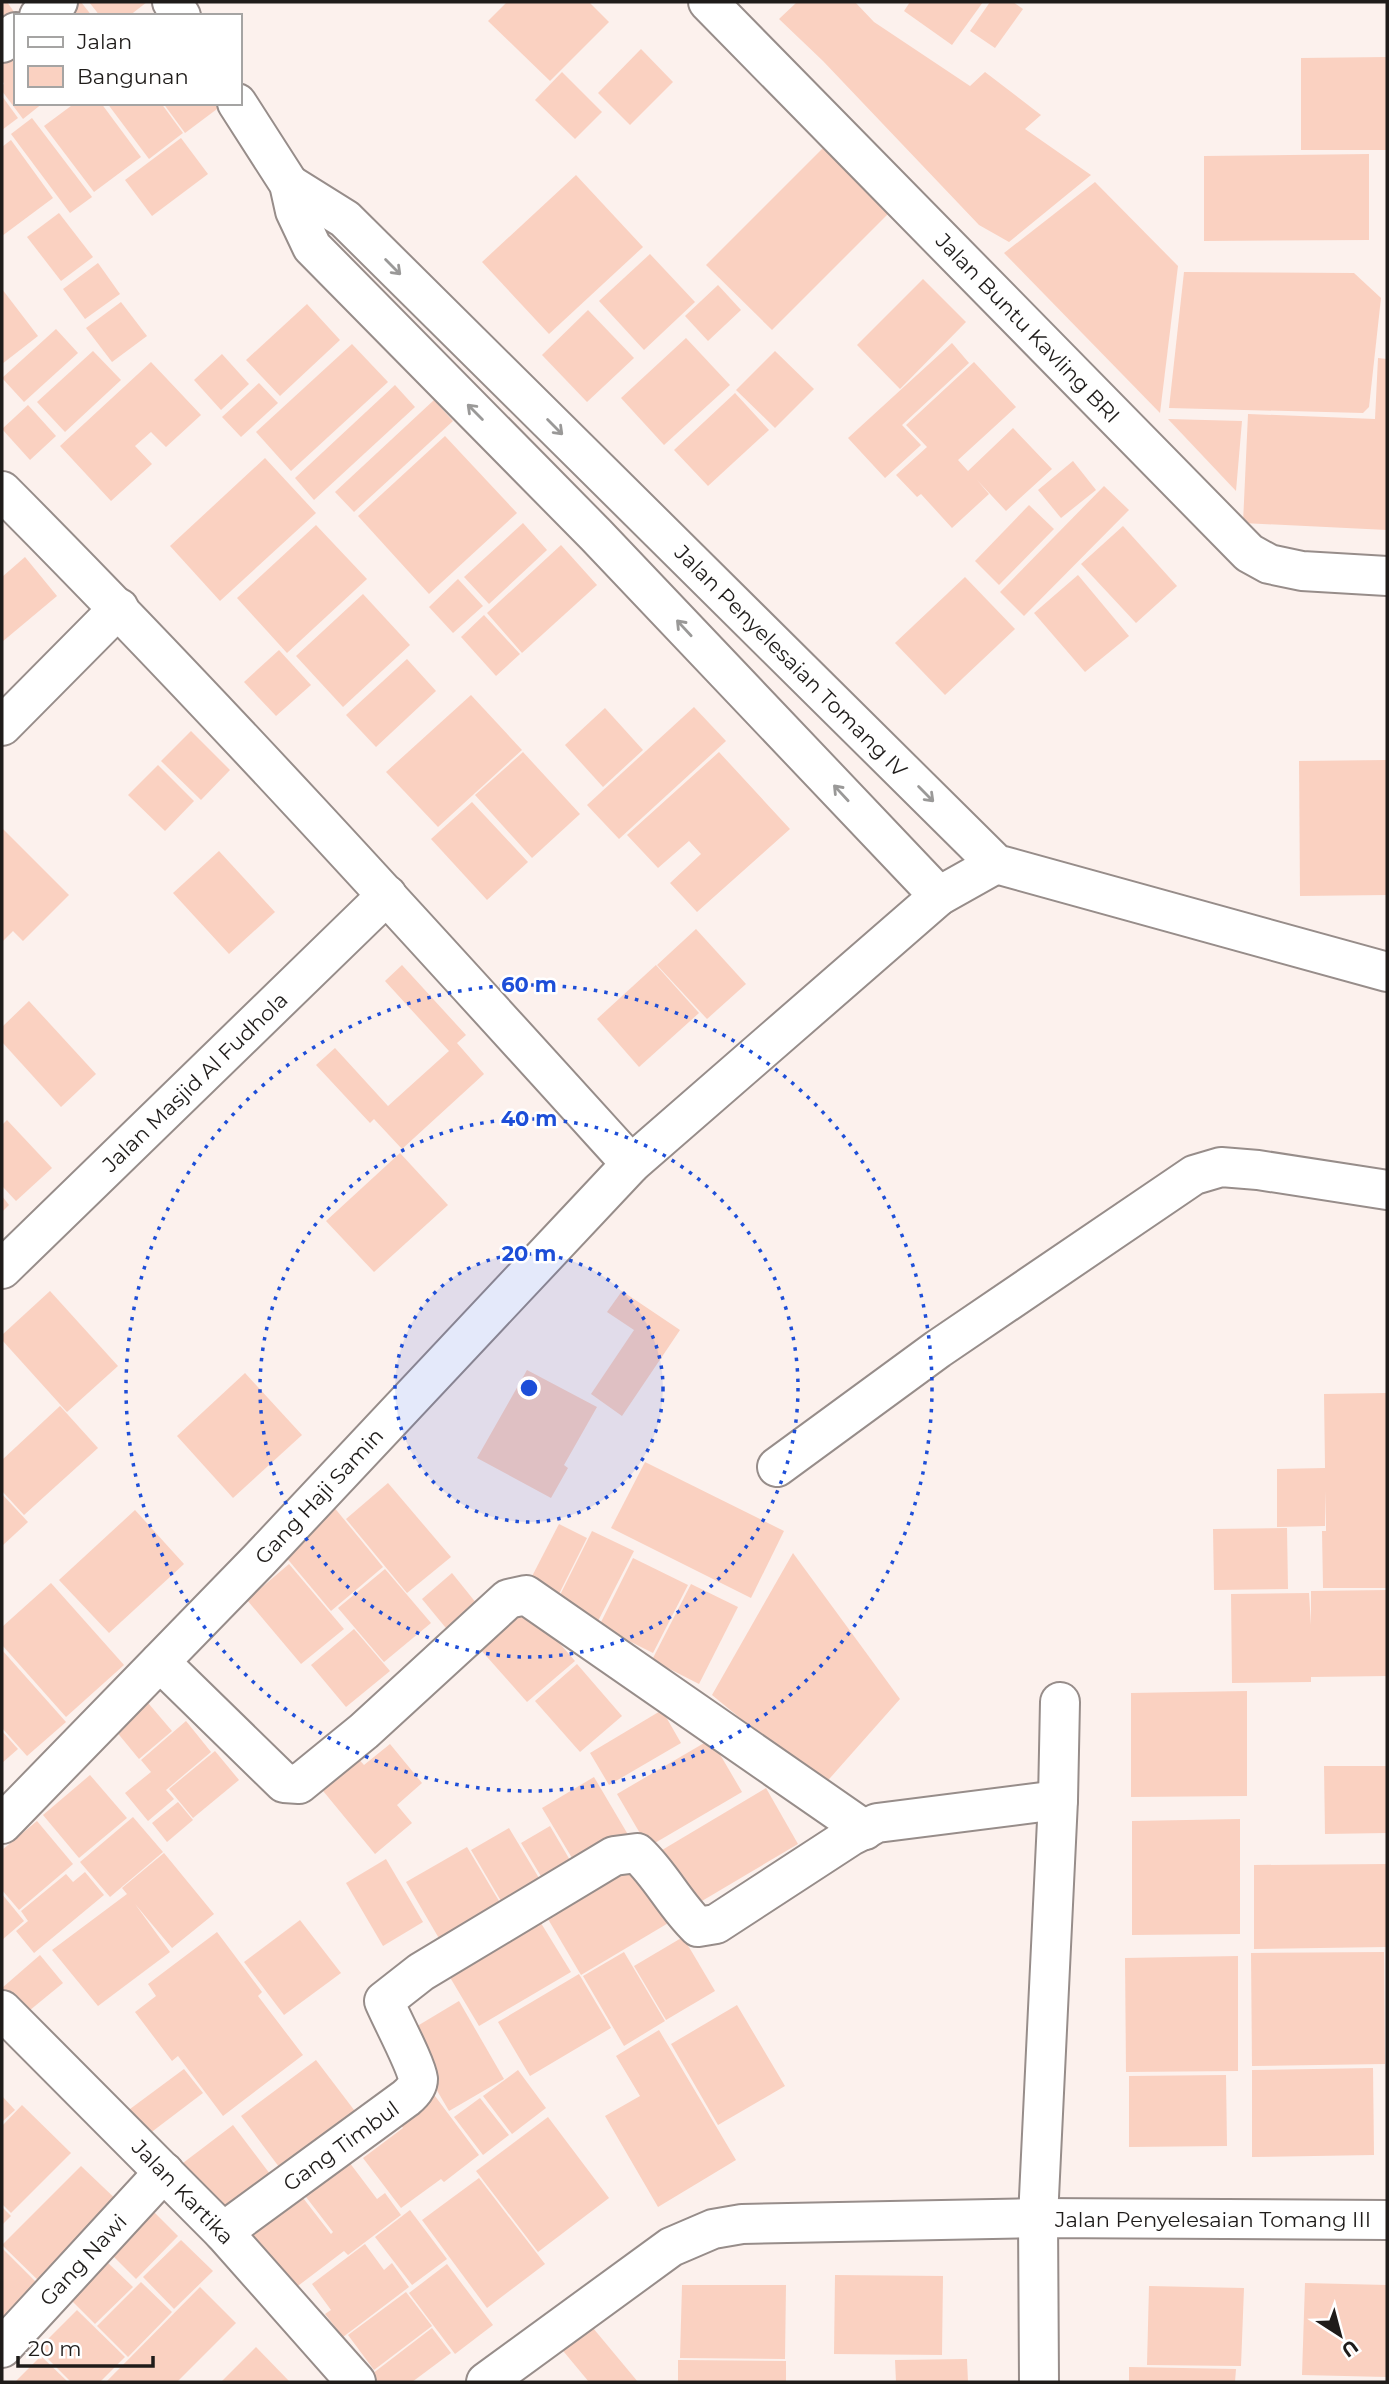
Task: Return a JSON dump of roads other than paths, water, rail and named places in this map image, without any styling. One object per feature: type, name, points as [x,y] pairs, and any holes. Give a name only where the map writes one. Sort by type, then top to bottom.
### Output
[{"type":"street","points":[[42,14],[58,2]]},
{"type":"street","name":"Jalan Buntu Kavling BRI","points":[[708,2],[1249,553],[1269,564],[1302,571],[1387,576]]},
{"type":"street","name":"Jalan Penyelesaian Tomang IV","points":[[238,105],[289,184],[295,211],[312,247],[596,536],[939,896]]},
{"type":"street","name":"Jalan Penyelesaian Tomang IV","points":[[289,184],[345,219],[996,864],[1387,972]]},
{"type":"street","points":[[2,491],[118,608],[387,895],[631,1164]]},
{"type":"street","points":[[2,726],[118,608]]},
{"type":"street","points":[[939,896],[996,864]]},
{"type":"street","name":"Jalan Masjid Al Fudhola","points":[[2,1269],[387,895]]},
{"type":"street","name":"Gang Haji Samin","points":[[2,1824],[160,1662],[631,1164],[939,896]]},
{"type":"street","points":[[777,1467],[938,1349],[1194,1175],[1221,1167],[1258,1170],[1387,1190]]},
{"type":"street","points":[[160,1662],[284,1783],[299,1784],[364,1731],[508,1599],[526,1595],[865,1830],[877,1823],[901,1818],[1058,1800]]},
{"type":"street","points":[[1039,2382],[1038,2218],[1058,1800],[1060,1702]]},
{"type":"street","name":"Gang Timbul","points":[[223,2232],[415,2089],[418,2081],[414,2068],[384,2001],[421,1972],[614,1856],[636,1853],[653,1868],[683,1913],[698,1927],[716,1924],[851,1836],[865,1830]]},
{"type":"street","name":"Jalan Kartika","points":[[2,2010],[223,2232],[356,2382]]},
{"type":"street","name":"Gang Nawi","points":[[2,2348],[164,2172]]},
{"type":"street","name":"Jalan Penyelesaian Tomang III","points":[[486,2382],[671,2247],[713,2229],[742,2224],[1038,2218],[1387,2220]]}]
